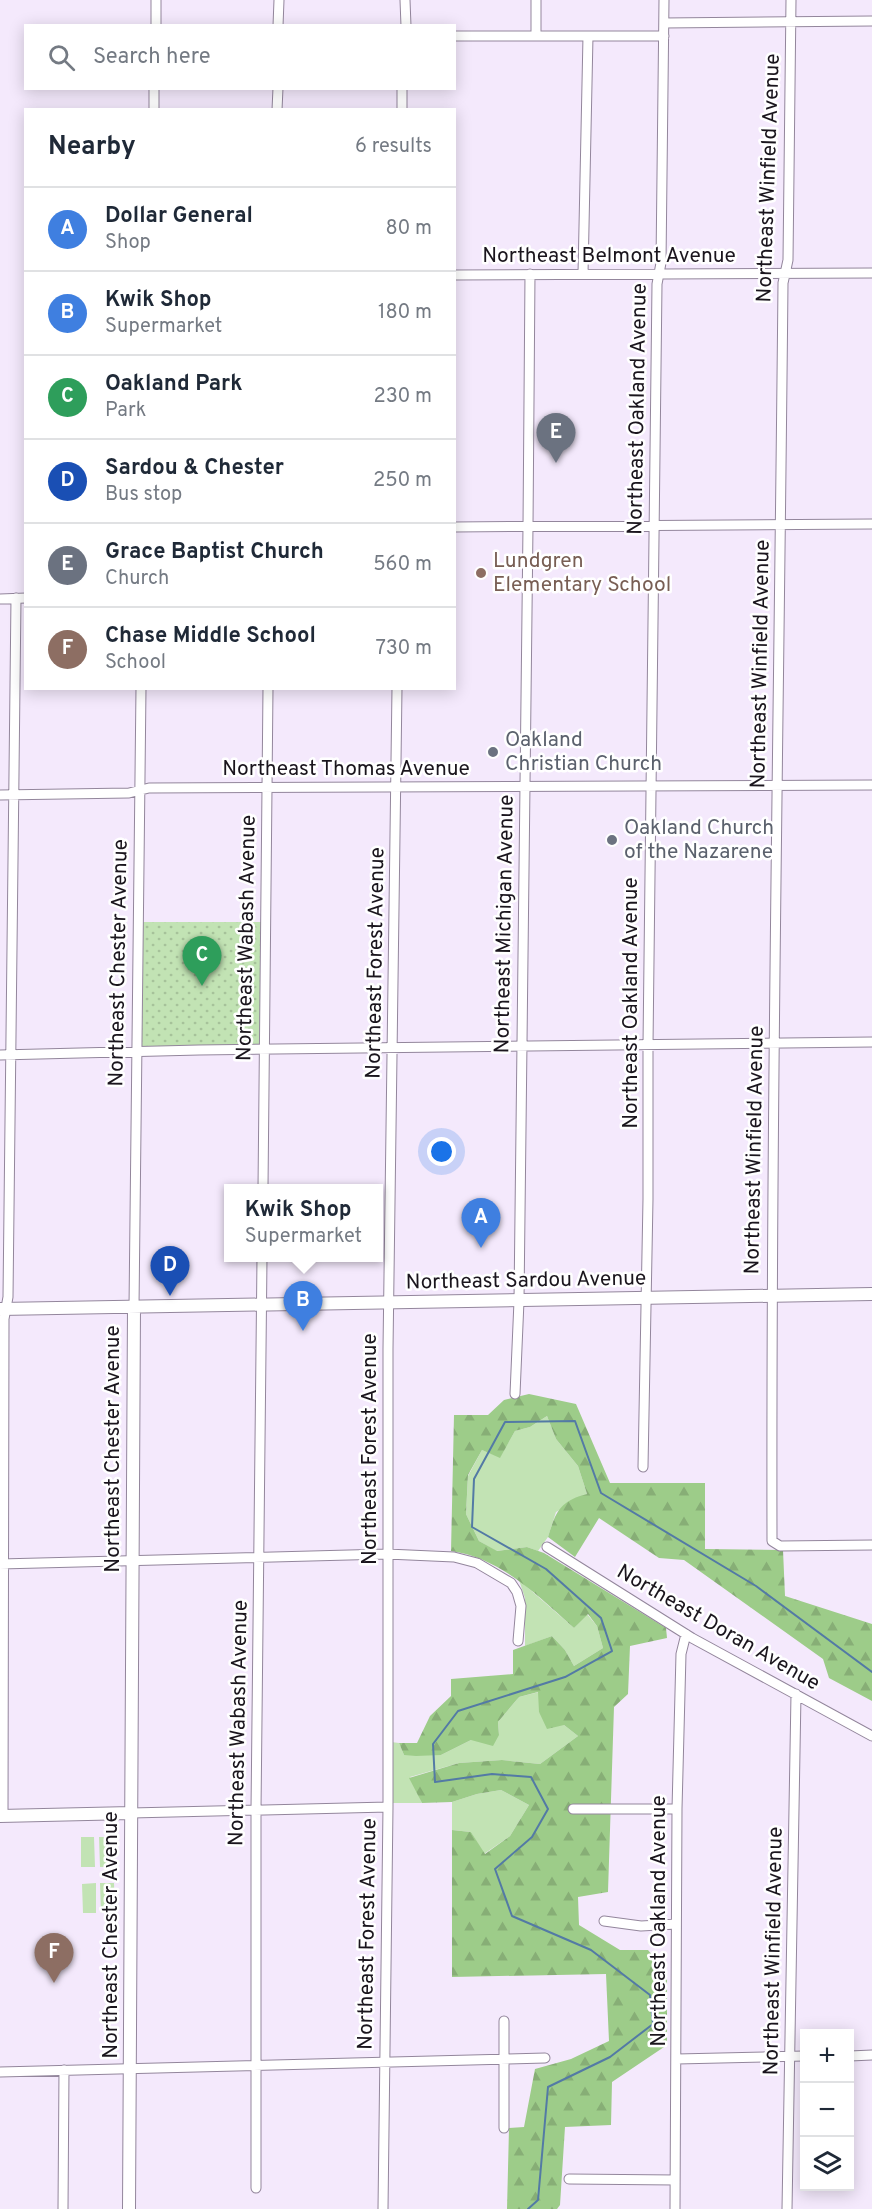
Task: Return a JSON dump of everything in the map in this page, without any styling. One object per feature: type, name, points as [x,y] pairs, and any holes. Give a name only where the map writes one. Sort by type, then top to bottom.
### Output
[{"type":"street","points":[[156,0],[156,24]]},
{"type":"street","points":[[278,24],[279,0]]},
{"type":"street","points":[[405,0],[406,24]]},
{"type":"street","points":[[536,0],[536,36]]},
{"type":"street","name":"Northeast Oakland Avenue","points":[[643,1467],[648,1199],[657,281],[661,263],[664,0]]},
{"type":"street","name":"Northeast Winfield Avenue","points":[[791,0],[788,260],[783,283],[771,1296],[772,1541],[780,1546],[872,1545]]},
{"type":"street","points":[[664,23],[872,21]]},
{"type":"street","points":[[456,36],[664,36]]},
{"type":"street","points":[[583,274],[588,36]]},
{"type":"street","points":[[154,90],[154,108]]},
{"type":"street","points":[[277,108],[278,90]]},
{"type":"street","points":[[402,90],[402,108]]},
{"type":"street","name":"Northeast Belmont Avenue","points":[[456,275],[872,273]]},
{"type":"street","name":"Northeast Michigan Avenue","points":[[515,1394],[519,1300],[530,274]]},
{"type":"street","points":[[456,527],[872,524]]},
{"type":"street","points":[[0,598],[20,598],[12,795],[8,1297],[3,1309],[2,1816],[388,1807]]},
{"type":"street","name":"Northeast Chester Avenue","points":[[129,2209],[134,1307],[141,690]]},
{"type":"street","name":"Northeast Wabash Avenue","points":[[262,1184],[268,690]]},
{"type":"street","name":"Northeast Forest Avenue","points":[[383,2209],[388,1807],[389,1303],[397,690]]},
{"type":"street","name":"Northeast Thomas Avenue","points":[[0,795],[129,793],[149,788],[872,784]]},
{"type":"street","points":[[0,1055],[138,1051],[872,1042]]},
{"type":"street","name":"Northeast Wabash Avenue","points":[[256,2188],[256,1810],[262,1262]]},
{"type":"street","name":"Northeast Sardou Avenue","points":[[3,1309],[872,1294]]},
{"type":"street","name":"Northeast Doran Avenue","points":[[547,1547],[686,1634],[872,1736]]},
{"type":"street","points":[[2,1564],[387,1554],[464,1558],[506,1579],[517,1592],[521,1606],[518,1641]]},
{"type":"street","name":"Northeast Oakland Avenue","points":[[675,2209],[677,1809],[681,1654],[686,1634]]},
{"type":"street","name":"Northeast Winfield Avenue","points":[[788,2209],[796,1694]]},
{"type":"street","points":[[573,1809],[677,1809]]},
{"type":"street","points":[[604,1921],[641,1926],[676,1924]]},
{"type":"street","points":[[504,2022],[504,2128]]},
{"type":"street","points":[[854,2056],[872,2055]]},
{"type":"street","points":[[677,2059],[800,2056]]},
{"type":"street","points":[[0,2072],[545,2058]]},
{"type":"street","points":[[63,2209],[64,2070]]},
{"type":"street","points":[[569,2180],[675,2180]]},
{"type":"green space","points":[[139,922],[265,922],[264,1050],[138,1051]]},
{"type":"green space","points":[[529,1394],[576,1404],[610,1483],[705,1483],[705,1549],[783,1550],[785,1596],[872,1624],[872,1701],[829,1678],[823,1659],[684,1560],[659,1558],[599,1518],[575,1557],[548,1537],[560,1508],[571,1500],[587,1494],[578,1466],[556,1439],[547,1416],[530,1427],[515,1431],[500,1458],[482,1450],[468,1475],[466,1514],[479,1541],[497,1551],[527,1547],[544,1553],[666,1628],[667,1638],[630,1646],[628,1694],[614,1707],[608,1892],[578,1897],[579,1925],[620,1950],[648,1950],[667,1973],[667,2045],[612,2082],[611,2125],[565,2127],[560,2205],[557,2209],[507,2209],[509,2128],[524,2127],[535,2069],[571,2059],[609,2041],[606,1974],[452,1977],[452,1830],[471,1832],[485,1854],[510,1836],[529,1805],[501,1790],[477,1794],[452,1802],[422,1803],[409,1778],[459,1763],[502,1760],[540,1764],[578,1736],[564,1725],[547,1729],[539,1712],[538,1692],[519,1697],[498,1722],[499,1735],[493,1746],[471,1740],[441,1755],[416,1756],[404,1755],[399,1743],[417,1743],[430,1716],[451,1696],[451,1679],[513,1674],[513,1650],[552,1636],[565,1650],[574,1666],[603,1648],[597,1626],[588,1614],[574,1628],[518,1580],[486,1561],[451,1551],[454,1415],[488,1415],[504,1400]]},
{"type":"green space","points":[[547,1416],[556,1439],[578,1466],[587,1494],[556,1512],[548,1537],[538,1551],[527,1547],[496,1551],[479,1541],[466,1514],[468,1476],[482,1450],[500,1457],[515,1431],[530,1427]]},
{"type":"green space","points":[[519,1580],[574,1628],[587,1614],[597,1626],[603,1648],[574,1666],[565,1650],[552,1636],[525,1646],[525,1598]]},
{"type":"green space","points":[[539,1692],[539,1712],[564,1725],[578,1736],[540,1764],[502,1760],[459,1763],[410,1777],[422,1803],[392,1803],[391,1742],[399,1743],[404,1755],[441,1755],[471,1740],[499,1735],[498,1722],[519,1697]]},
{"type":"green space","points":[[501,1790],[529,1805],[510,1836],[484,1854],[471,1832],[452,1830],[452,1802],[477,1794]]},
{"type":"green space","points":[[81,1837],[94,1837],[95,1867],[81,1867]]},
{"type":"green space","points":[[99,1837],[113,1837],[114,1867],[100,1867]]},
{"type":"green space","points":[[96,1883],[96,1913],[83,1913],[82,1884]]},
{"type":"green space","points":[[100,1883],[114,1883],[115,1913],[101,1913]]},
{"type":"waterway","points":[[528,2209],[538,2200],[548,2087],[610,2057],[653,2024],[650,1995],[591,1950],[512,1916],[495,1869],[532,1837],[548,1809],[531,1777],[492,1774],[435,1782],[433,1744],[458,1711],[565,1677],[612,1651],[601,1618],[546,1569],[472,1527],[474,1479],[505,1422],[575,1421],[601,1493],[756,1586],[872,1672]]},
{"type":"place","name":"Grace Baptist Church","points":[[556,463]]},
{"type":"place","name":"Lundgren Elementary School","points":[[481,573]]},
{"type":"place","name":"Oakland Christian Church","points":[[493,752]]},
{"type":"place","name":"Oakland Church of the Nazarene","points":[[612,840]]},
{"type":"place","name":"Oakland Park","points":[[202,986]]},
{"type":"place","name":"Dollar General","points":[[481,1248]]},
{"type":"place","name":"Sardou & Chester","points":[[170,1296]]},
{"type":"place","name":"Kwik Shop","points":[[303,1331]]},
{"type":"place","name":"Chase Middle School","points":[[54,1983]]}]
